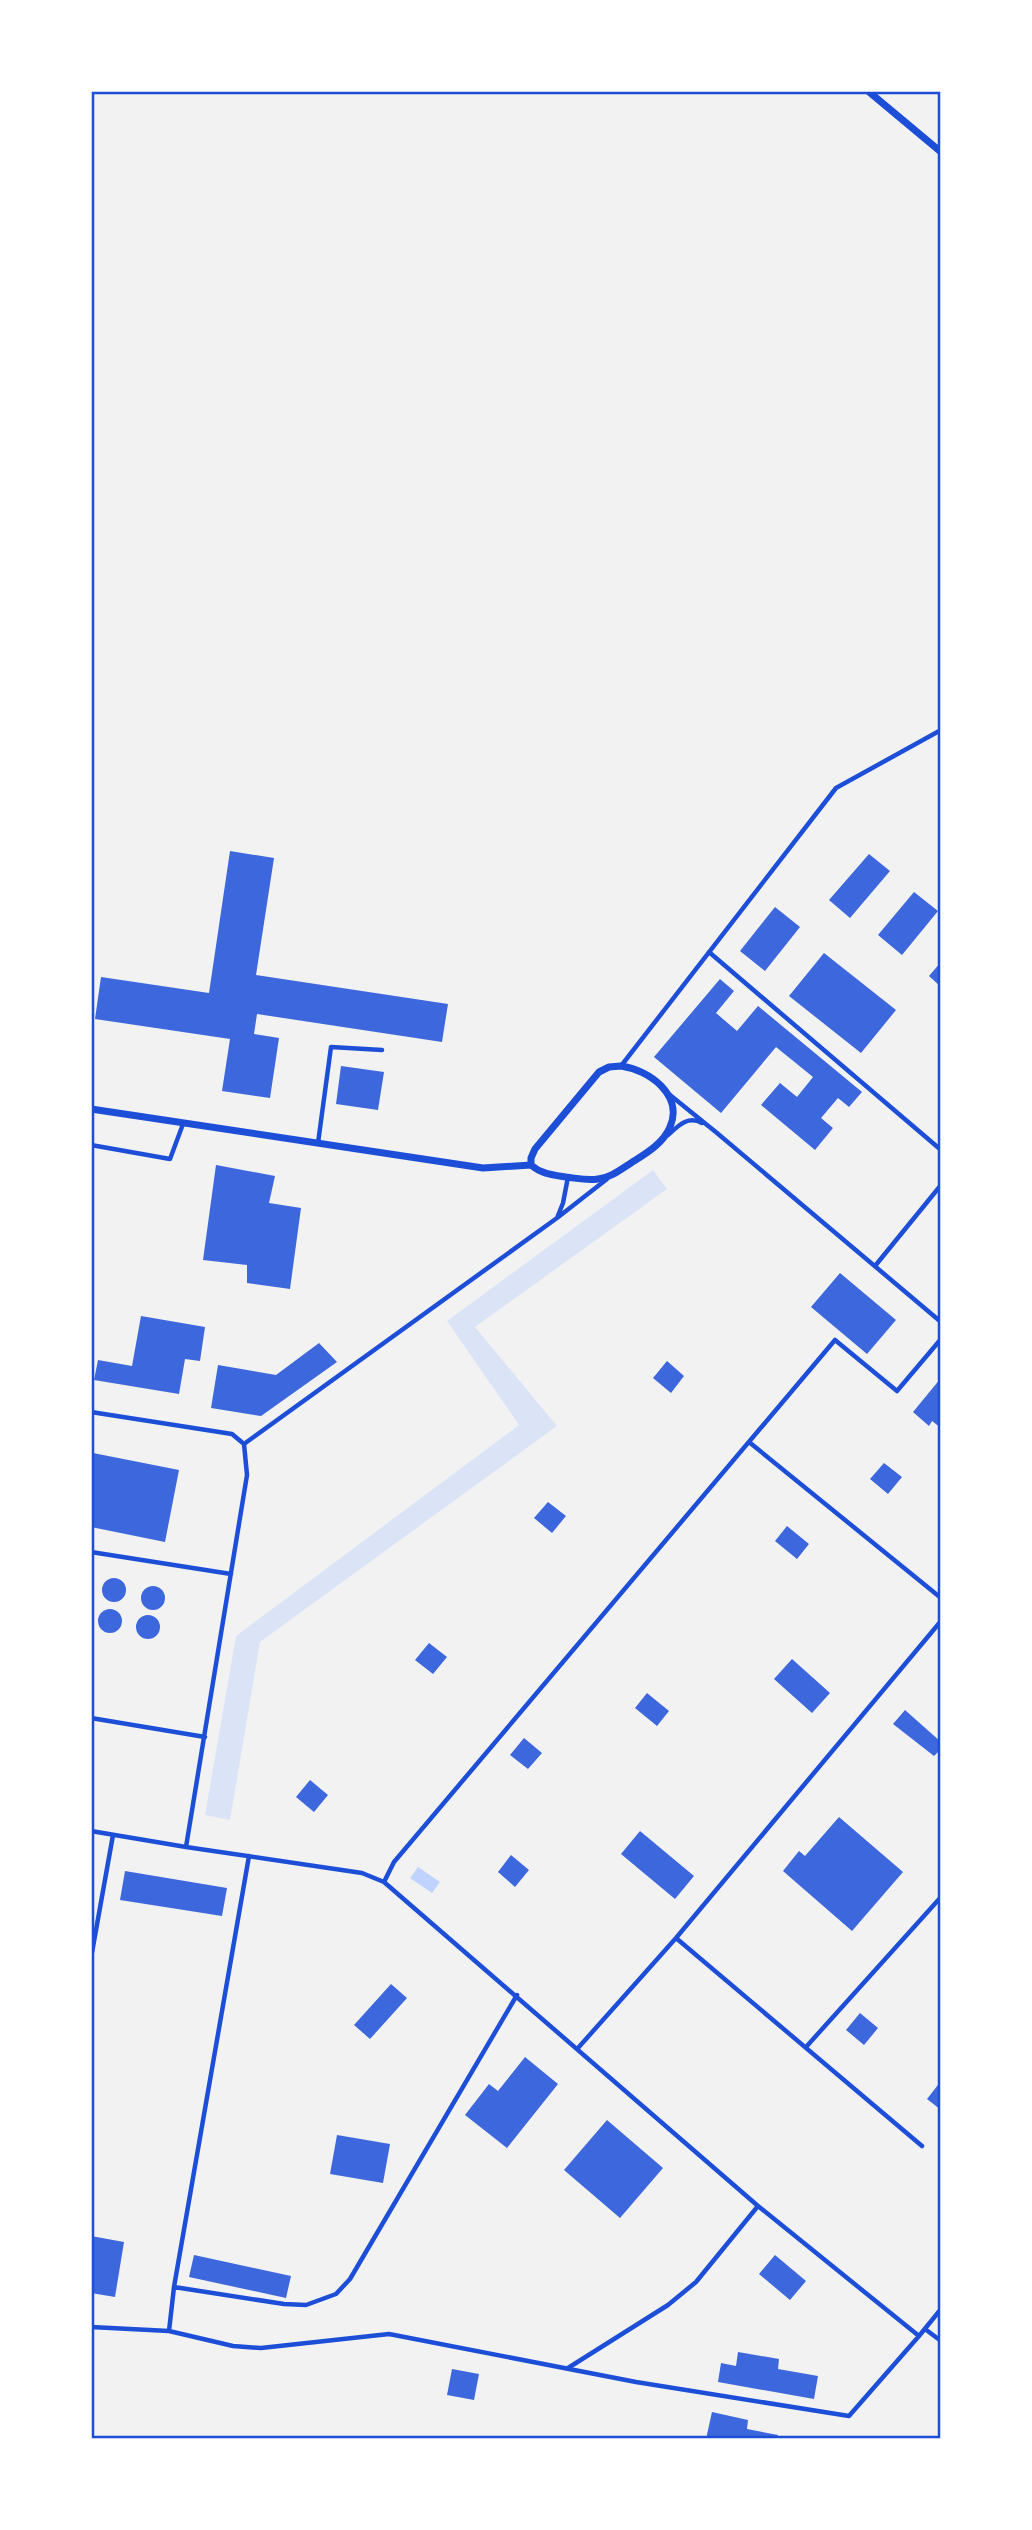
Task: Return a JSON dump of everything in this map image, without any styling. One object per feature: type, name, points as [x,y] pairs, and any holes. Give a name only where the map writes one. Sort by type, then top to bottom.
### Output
[{"type":"street","points":[[868,91],[941,152]]},
{"type":"street","points":[[91,1109],[483,1168],[531,1165],[538,1171],[597,1179],[614,1175],[655,1147],[670,1128],[673,1111],[669,1095],[657,1081],[633,1068],[609,1067],[599,1072],[535,1149],[531,1165]]},
{"type":"lane","points":[[621,1066],[836,788],[941,730]]},
{"type":"lane","points":[[709,952],[941,1150]]},
{"type":"lane","points":[[318,1144],[331,1047],[382,1050]]},
{"type":"lane","points":[[669,1095],[718,1133],[941,1322]]},
{"type":"lane","points":[[655,1147],[687,1120],[695,1120],[718,1133]]},
{"type":"lane","points":[[91,1145],[170,1159],[183,1124]]},
{"type":"lane","points":[[244,1444],[614,1175]]},
{"type":"lane","points":[[557,1217],[568,1177]]},
{"type":"lane","points":[[875,1266],[941,1185]]},
{"type":"lane","points":[[384,1882],[394,1862],[835,1340],[897,1391],[941,1339]]},
{"type":"lane","points":[[91,1412],[232,1434],[244,1444],[247,1475],[186,1847]]},
{"type":"lane","points":[[749,1441],[941,1598]]},
{"type":"lane","points":[[91,1552],[231,1574]]},
{"type":"lane","points":[[578,2048],[676,1938],[941,1621]]},
{"type":"lane","points":[[91,1718],[205,1737]]},
{"type":"lane","points":[[91,1831],[362,1873],[384,1882],[758,2206],[919,2336]]},
{"type":"lane","points":[[91,1958],[113,1834]]},
{"type":"lane","points":[[169,2331],[174,2287],[249,1856]]},
{"type":"lane","points":[[806,2047],[941,1897]]},
{"type":"lane","points":[[676,1938],[922,2146]]},
{"type":"lane","points":[[174,2287],[306,2305],[336,2294],[351,2279],[517,1995]]},
{"type":"lane","points":[[568,2368],[668,2305],[696,2282],[758,2206]]},
{"type":"lane","points":[[91,2327],[169,2331],[233,2346],[261,2348],[389,2334],[636,2382],[849,2416],[941,2309]]},
{"type":"lane","points":[[925,2329],[941,2341]]},
{"type":"shaded area","points":[[653,1170],[667,1189],[475,1327],[557,1426],[260,1642],[230,1820],[205,1815],[236,1636],[519,1425],[447,1321]]},
{"type":"water","points":[[418,1867],[440,1882],[432,1893],[410,1878]]},
{"type":"building","points":[[230,851],[274,858],[256,975],[448,1004],[442,1042],[257,1014],[254,1034],[279,1038],[270,1098],[222,1091],[230,1039],[95,1019],[101,977],[209,993]]},
{"type":"building","points":[[869,854],[890,871],[850,918],[829,900]]},
{"type":"building","points":[[914,892],[938,911],[902,955],[878,935]]},
{"type":"building","points":[[775,907],[800,927],[765,971],[740,951]]},
{"type":"building","points":[[824,953],[896,1010],[861,1053],[789,996]]},
{"type":"building","points":[[941,962],[941,987],[929,976]]},
{"type":"building","points":[[720,979],[734,991],[716,1013],[737,1031],[758,1006],[862,1092],[849,1107],[838,1098],[821,1118],[833,1128],[815,1150],[761,1105],[780,1083],[797,1097],[813,1077],[776,1047],[721,1113],[654,1057]]},
{"type":"building","points":[[341,1066],[384,1072],[378,1110],[336,1104]]},
{"type":"building","points":[[216,1165],[275,1176],[269,1203],[301,1208],[290,1289],[247,1283],[247,1265],[203,1260]]},
{"type":"building","points":[[840,1273],[896,1320],[867,1354],[811,1307]]},
{"type":"building","points":[[141,1316],[205,1327],[200,1361],[185,1359],[179,1394],[94,1380],[98,1360],[132,1366]]},
{"type":"building","points":[[319,1343],[337,1362],[261,1416],[211,1408],[218,1365],[276,1375]]},
{"type":"building","points":[[667,1361],[684,1376],[671,1393],[653,1378]]},
{"type":"building","points":[[941,1378],[941,1428],[932,1421],[929,1426],[913,1412]]},
{"type":"building","points":[[93,1453],[179,1470],[165,1542],[91,1527]]},
{"type":"building","points":[[884,1463],[902,1477],[888,1494],[870,1479]]},
{"type":"building","points":[[548,1502],[566,1516],[552,1533],[534,1518]]},
{"type":"building","points":[[787,1526],[809,1544],[797,1559],[775,1541]]},
{"type":"building","points":[[114,1578],[125,1585],[126,1590],[119,1601],[114,1602],[103,1595],[102,1590],[109,1579]]},
{"type":"building","points":[[153,1586],[164,1593],[165,1598],[158,1609],[153,1610],[142,1603],[141,1598],[148,1587]]},
{"type":"building","points":[[110,1609],[121,1616],[122,1621],[115,1632],[110,1633],[99,1626],[98,1621],[105,1610]]},
{"type":"building","points":[[148,1615],[159,1622],[160,1627],[153,1638],[148,1639],[137,1632],[136,1627],[143,1616]]},
{"type":"building","points":[[429,1643],[447,1657],[433,1674],[415,1660]]},
{"type":"building","points":[[792,1659],[830,1693],[812,1713],[774,1679]]},
{"type":"building","points":[[647,1693],[669,1711],[657,1726],[635,1708]]},
{"type":"building","points":[[905,1710],[941,1742],[941,1749],[934,1756],[893,1724]]},
{"type":"building","points":[[524,1738],[542,1753],[528,1769],[510,1755]]},
{"type":"building","points":[[310,1780],[328,1795],[314,1812],[296,1797]]},
{"type":"building","points":[[839,1817],[903,1872],[852,1931],[783,1871],[799,1851],[805,1856]]},
{"type":"building","points":[[640,1831],[694,1876],[675,1899],[621,1854]]},
{"type":"building","points":[[511,1855],[529,1870],[515,1887],[498,1872]]},
{"type":"building","points":[[125,1871],[227,1888],[222,1916],[120,1900]]},
{"type":"building","points":[[391,1984],[407,1998],[370,2039],[354,2025]]},
{"type":"building","points":[[860,2013],[878,2028],[864,2045],[846,2030]]},
{"type":"building","points":[[525,2057],[558,2084],[507,2148],[465,2115],[489,2084],[498,2091]]},
{"type":"building","points":[[941,2081],[941,2110],[927,2099]]},
{"type":"building","points":[[607,2120],[663,2168],[620,2218],[564,2170]]},
{"type":"building","points":[[337,2135],[390,2144],[383,2183],[330,2174]]},
{"type":"building","points":[[91,2236],[124,2242],[115,2297],[91,2293]]},
{"type":"building","points":[[194,2255],[291,2276],[286,2298],[189,2277]]},
{"type":"building","points":[[775,2255],[806,2281],[790,2300],[759,2274]]},
{"type":"building","points":[[738,2352],[779,2359],[778,2369],[818,2376],[814,2399],[718,2382],[721,2363],[736,2366]]},
{"type":"building","points":[[452,2369],[479,2374],[474,2400],[447,2395]]},
{"type":"building","points":[[712,2412],[748,2420],[747,2429],[778,2435],[777,2439],[706,2439]]}]
